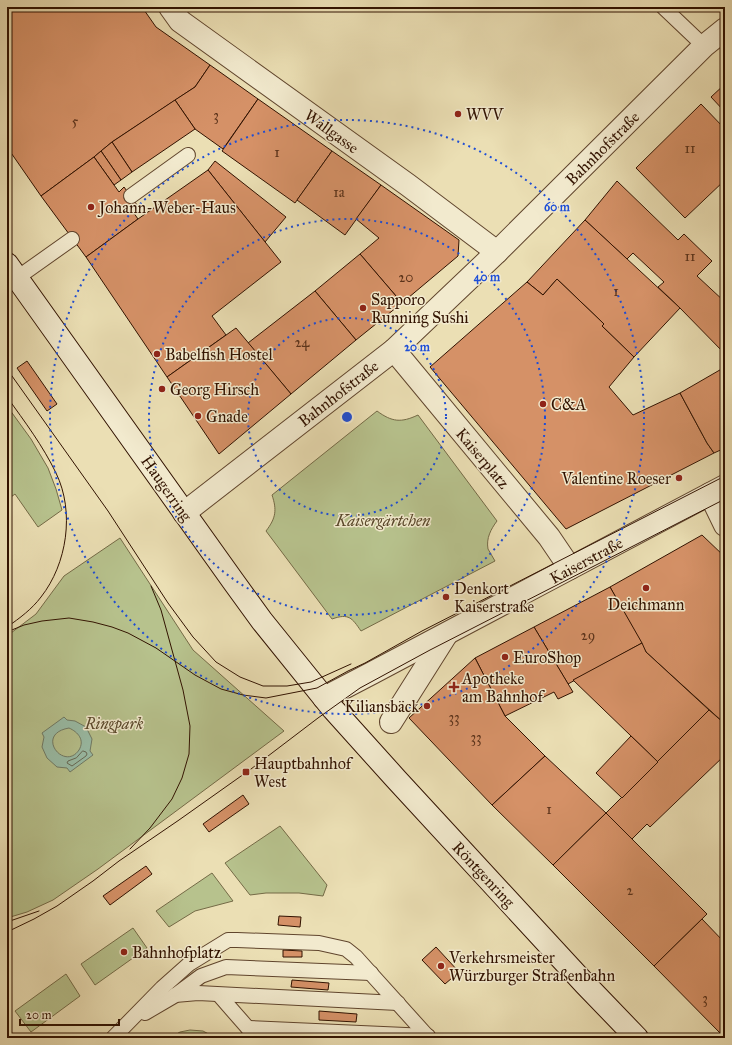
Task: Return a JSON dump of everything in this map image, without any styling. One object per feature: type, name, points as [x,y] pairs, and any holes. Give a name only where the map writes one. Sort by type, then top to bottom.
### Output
[{"type":"street","name":"Wallgasse","points":[[170,7],[180,21],[408,185],[498,252]]},
{"type":"street","name":"Bahnhofstraße","points":[[184,513],[394,350],[498,252],[704,46],[725,29]]},
{"type":"street","name":"Haugerring","points":[[12,271],[262,621],[328,703]]},
{"type":"street","name":"Kaiserplatz","points":[[394,350],[549,537],[570,568]]},
{"type":"street","name":"Kaiserstraße","points":[[328,703],[446,634],[718,490]]},
{"type":"street","points":[[718,490],[725,525]]},
{"type":"street","name":"Kaiserstraße","points":[[391,722],[446,634]]},
{"type":"street","name":"Röntgenring","points":[[328,703],[390,773],[585,984],[637,1038]]},
{"type":"lane","points":[[663,7],[704,46]]},
{"type":"lane","points":[[131,196],[188,155]]},
{"type":"lane","points":[[12,271],[72,239]]},
{"type":"lane","points":[[113,1038],[162,988],[189,964],[228,940],[319,943],[346,949],[356,956],[428,1037]]},
{"type":"lane","points":[[129,1022],[174,996],[201,976],[226,967],[371,973]]},
{"type":"lane","points":[[174,996],[198,993],[398,1003]]},
{"type":"lane","points":[[219,995],[253,1033],[428,1037]]},
{"type":"green space","points":[[7,406],[31,439],[48,468],[62,510],[38,527],[15,494],[7,500]]},
{"type":"green space","name":"Kaisergärtchen","points":[[377,411],[387,417],[397,420],[407,419],[418,415],[497,521],[488,537],[488,549],[495,561],[361,631],[350,618],[338,617],[332,619],[266,531],[275,514],[275,505],[272,495]]},
{"type":"green space","name":"Ringpark","points":[[120,538],[193,650],[284,731],[98,869],[53,900],[27,912],[7,918],[7,636],[36,614],[64,576]]},
{"type":"green space","points":[[280,826],[327,885],[323,896],[299,893],[266,893],[250,895],[225,863]]},
{"type":"green space","points":[[212,873],[233,901],[195,911],[169,927],[156,911]]},
{"type":"green space","points":[[133,928],[147,948],[95,985],[81,964]]},
{"type":"green space","points":[[66,974],[80,996],[31,1032],[15,1011]]},
{"type":"green space","points":[[190,1030],[203,1031],[216,1038],[170,1038],[180,1032]]},
{"type":"water","points":[[64,717],[67,720],[75,721],[86,727],[92,739],[90,751],[93,755],[70,772],[67,768],[57,767],[47,758],[42,747],[44,737],[42,733]],"holes":[[[69,728],[80,737],[81,746],[73,756],[66,757],[55,750],[53,743],[54,737],[59,732]]]},
{"type":"building","points":[[7,7],[142,7],[156,27],[210,65],[195,87],[112,142],[41,196],[7,147]]},
{"type":"building","points":[[210,65],[258,99],[223,149],[195,129],[175,100],[195,87]]},
{"type":"building","points":[[725,84],[725,112],[711,97]]},
{"type":"building","points":[[258,99],[332,151],[295,203],[222,151]]},
{"type":"building","points":[[175,100],[195,129],[132,172],[112,142]]},
{"type":"building","points":[[701,104],[725,129],[725,180],[685,218],[636,168]]},
{"type":"building","points":[[112,142],[132,172],[121,180],[101,151]]},
{"type":"building","points":[[101,151],[121,180],[114,185],[94,157]]},
{"type":"building","points":[[332,151],[381,185],[345,235],[297,200]]},
{"type":"building","name":"Johann-Weber-Haus","points":[[94,157],[119,192],[124,187],[137,205],[131,209],[138,219],[86,257],[41,196]]},
{"type":"building","points":[[215,161],[286,217],[265,242],[208,170]]},
{"type":"building","points":[[208,170],[281,262],[212,316],[226,335],[167,377],[86,257]]},
{"type":"building","points":[[617,181],[678,240],[684,234],[712,261],[697,276],[725,302],[725,354],[658,287],[664,282],[633,253],[627,259],[585,220]]},
{"type":"building","points":[[381,185],[459,240],[458,256],[402,303],[360,254],[379,238],[356,219]]},
{"type":"building","points":[[585,220],[680,308],[634,357],[602,326],[604,324],[557,279],[543,295],[527,282]]},
{"type":"building","points":[[360,254],[402,303],[356,340],[315,291]]},
{"type":"building","name":"C&A","points":[[557,279],[604,324],[602,326],[634,357],[609,387],[633,415],[680,393],[714,453],[566,529],[430,367],[527,282],[543,295]]},
{"type":"building","points":[[315,291],[356,340],[291,394],[248,343]]},
{"type":"building","points":[[236,328],[291,394],[219,454],[167,377]]},
{"type":"building","points":[[27,361],[57,404],[47,411],[17,368]]},
{"type":"building","points":[[725,367],[725,448],[714,453],[680,393]]},
{"type":"building","points":[[702,535],[725,557],[725,724],[646,652],[610,587]]},
{"type":"building","points":[[610,587],[642,643],[568,684],[534,627]]},
{"type":"building","points":[[534,627],[573,692],[558,699],[554,692],[505,716],[475,658]]},
{"type":"building","points":[[642,643],[646,652],[709,710],[658,762],[573,680]]},
{"type":"building","points":[[475,658],[505,716],[545,756],[492,805],[409,718]]},
{"type":"building","points":[[709,710],[725,724],[725,755],[650,827],[647,824],[632,839],[606,813]]},
{"type":"building","points":[[631,736],[658,762],[622,798],[596,773]]},
{"type":"building","points":[[545,756],[606,813],[553,865],[492,805]]},
{"type":"building","points":[[243,795],[249,804],[209,832],[203,824]]},
{"type":"building","points":[[606,813],[707,914],[654,966],[553,865]]},
{"type":"building","points":[[146,866],[152,874],[110,905],[103,896]]},
{"type":"building","points":[[279,916],[301,917],[300,927],[278,925]]},
{"type":"building","points":[[702,919],[725,943],[725,1030],[721,1034],[654,966]]},
{"type":"building","name":"Verkehrsmeister Würzburger Straßenbahn","points":[[436,947],[459,972],[445,984],[422,960]]},
{"type":"building","points":[[283,950],[302,951],[302,957],[283,957]]},
{"type":"building","points":[[292,980],[329,983],[328,990],[291,987]]},
{"type":"building","points":[[319,1011],[357,1014],[356,1022],[319,1020]]},
{"type":"tram line","points":[[7,369],[108,511],[168,603],[193,637],[216,662],[240,677],[263,686],[287,686],[311,682],[351,664]]},
{"type":"tram line","points":[[7,397],[40,444],[56,473],[62,488],[66,521],[62,554],[50,584],[34,605],[7,627]]},
{"type":"tram line","points":[[7,632],[24,625],[42,621],[69,618],[93,622],[128,633],[156,648],[195,675],[221,689],[243,695],[266,698],[317,688],[422,631],[725,476]]},
{"type":"tram line","points":[[7,932],[57,906],[251,769],[360,688],[430,650],[725,499]]},
{"type":"tram line","points":[[130,849],[150,828],[172,799],[182,778],[189,754],[190,726],[183,690],[161,610],[151,586]]},
{"type":"tram line","points":[[7,922],[39,911]]},
{"type":"place","name":"WVV","points":[[458,114]]},
{"type":"place","name":"Johann-Weber-Haus","points":[[91,207]]},
{"type":"place","name":"Sapporo Running Sushi","points":[[363,308]]},
{"type":"place","name":"Babelfish Hostel","points":[[157,354]]},
{"type":"place","name":"Georg Hirsch","points":[[162,389]]},
{"type":"place","name":"C&A","points":[[543,404]]},
{"type":"place","name":"Gnade","points":[[198,416]]},
{"type":"place","name":"Valentine Roeser","points":[[679,478]]},
{"type":"place","name":"Deichmann","points":[[646,588]]},
{"type":"place","name":"Denkort Kaiserstraße","points":[[446,597]]},
{"type":"place","name":"EuroShop","points":[[505,657]]},
{"type":"place","name":"Apotheke am Bahnhof","points":[[454,687]]},
{"type":"place","name":"Kiliansbäck","points":[[427,706]]},
{"type":"place","name":"Hauptbahnhof West","points":[[246,772]]},
{"type":"place","name":"Bahnhofplatz","points":[[124,952]]},
{"type":"place","name":"Verkehrsmeister Würzburger Straßenbahn","points":[[441,966]]}]
